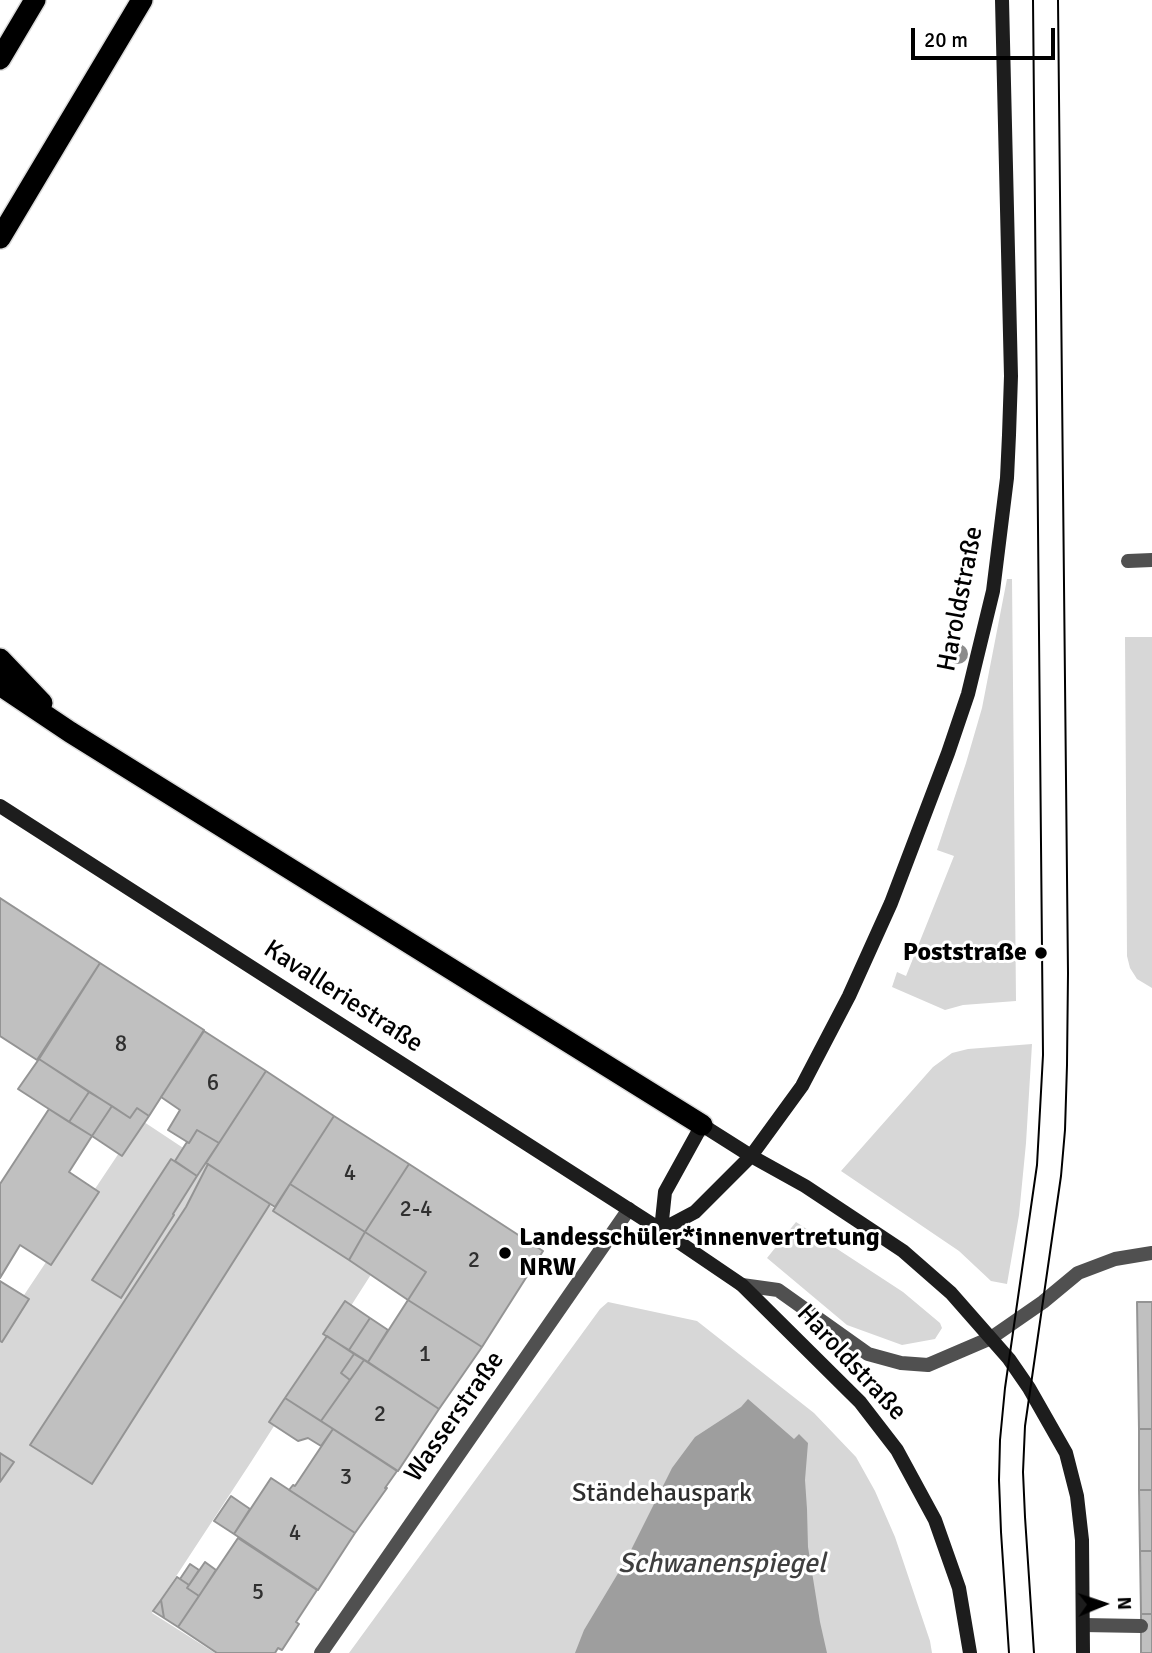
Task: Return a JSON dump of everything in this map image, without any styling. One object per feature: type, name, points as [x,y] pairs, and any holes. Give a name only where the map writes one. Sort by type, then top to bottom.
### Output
[{"type":"highway","points":[[0,59],[35,0]]},
{"type":"highway","points":[[0,238],[142,0]]},
{"type":"highway","points":[[0,659],[70,732]]},
{"type":"highway","points":[[0,685],[70,732],[702,1125]]},
{"type":"main road","name":"Haroldstraße","points":[[970,1653],[959,1588],[935,1520],[897,1450],[860,1402],[742,1284],[661,1230],[695,1212],[751,1156],[802,1086],[849,996],[891,903],[964,706],[993,592],[1007,478],[1010,388],[1002,0]]},
{"type":"main road","name":"Kavalleriestraße","points":[[0,806],[661,1230]]},
{"type":"main road","points":[[661,1230],[665,1192],[702,1125],[805,1186],[903,1251],[951,1293],[1009,1359],[1066,1453],[1077,1496],[1082,1540],[1083,1653]]},
{"type":"street","points":[[1128,561],[1152,560]]},
{"type":"street","name":"Wasserstraße","points":[[321,1653],[629,1209]]},
{"type":"street","points":[[742,1284],[778,1290],[869,1354],[901,1363],[928,1365],[991,1338],[1079,1273],[1115,1259],[1152,1253]]},
{"type":"street","points":[[1083,1625],[1141,1626]]},
{"type":"green space","points":[[1007,579],[1012,579],[1016,1001],[963,1005],[945,1010],[892,987],[897,972],[906,976],[954,856],[937,850],[982,708]]},
{"type":"green space","points":[[1125,637],[1152,637],[1152,988],[1137,979],[1127,956]]},
{"type":"green space","points":[[1032,1044],[1019,1215],[1007,1284],[991,1281],[959,1251],[841,1171],[933,1067],[952,1053],[968,1049]]},
{"type":"green space","points":[[141,1120],[372,1273],[152,1613],[215,1653],[0,1653],[0,1331]]},
{"type":"green space","points":[[796,1222],[903,1292],[940,1323],[942,1328],[935,1339],[902,1345],[847,1325],[767,1258]]},
{"type":"green space","name":"Ständehauspark","points":[[608,1302],[697,1321],[814,1413],[856,1457],[875,1491],[895,1537],[932,1653],[349,1653],[600,1309]]},
{"type":"water","name":"Schwanenspiegel","points":[[748,1399],[794,1439],[799,1434],[808,1443],[805,1480],[808,1547],[827,1653],[575,1653],[584,1630],[626,1560],[672,1468],[695,1437],[741,1407]]},
{"type":"building","points":[[0,898],[100,963],[37,1060],[0,1036]]},
{"type":"building","points":[[100,963],[204,1030],[149,1116],[137,1108],[130,1118],[39,1059]]},
{"type":"building","points":[[204,1031],[266,1071],[219,1143],[197,1130],[189,1143],[168,1130],[180,1110],[161,1097]]},
{"type":"building","points":[[39,1059],[89,1092],[69,1122],[18,1089]]},
{"type":"building","points":[[266,1071],[334,1116],[275,1207],[206,1163]]},
{"type":"building","points":[[89,1092],[112,1106],[92,1136],[69,1122]]},
{"type":"building","points":[[112,1106],[130,1118],[137,1108],[149,1116],[122,1156],[92,1136]]},
{"type":"building","points":[[49,1109],[92,1136],[69,1172],[99,1192],[51,1265],[20,1245],[0,1278],[0,1184]]},
{"type":"building","points":[[334,1116],[409,1164],[365,1232],[290,1184]]},
{"type":"building","points":[[197,1130],[219,1143],[197,1176],[175,1161]]},
{"type":"building","points":[[171,1159],[197,1176],[121,1298],[92,1280]]},
{"type":"building","points":[[208,1164],[270,1204],[92,1484],[30,1445],[186,1207]]},
{"type":"building","points":[[409,1164],[543,1251],[482,1347],[408,1300],[426,1272],[365,1232]]},
{"type":"building","points":[[290,1184],[365,1232],[349,1260],[273,1211]]},
{"type":"building","points":[[365,1232],[426,1272],[408,1300],[349,1260]]},
{"type":"building","points":[[0,1281],[29,1299],[2,1342],[0,1341]]},
{"type":"building","points":[[408,1300],[482,1347],[439,1409],[368,1362]]},
{"type":"building","points":[[345,1301],[370,1318],[349,1350],[323,1334]]},
{"type":"building","points":[[1137,1302],[1152,1302],[1152,1429],[1139,1429]]},
{"type":"building","points":[[370,1318],[388,1330],[368,1362],[349,1350]]},
{"type":"building","points":[[327,1336],[354,1354],[341,1373],[350,1380],[321,1421],[285,1398]]},
{"type":"building","points":[[354,1354],[364,1360],[350,1380],[341,1373]]},
{"type":"building","points":[[364,1360],[439,1409],[398,1471],[321,1421]]},
{"type":"building","points":[[285,1398],[333,1429],[321,1446],[308,1438],[298,1441],[269,1422]]},
{"type":"building","points":[[333,1429],[397,1471],[355,1533],[289,1490],[295,1486]]},
{"type":"building","points":[[1139,1429],[1152,1429],[1152,1490],[1139,1490]]},
{"type":"building","points":[[0,1453],[14,1462],[0,1482]]},
{"type":"building","points":[[271,1478],[355,1533],[318,1590],[234,1534]]},
{"type":"building","points":[[1139,1490],[1152,1490],[1152,1551],[1140,1551]]},
{"type":"building","points":[[231,1496],[250,1509],[234,1534],[214,1521]]},
{"type":"building","points":[[238,1538],[317,1590],[282,1650],[278,1648],[275,1653],[217,1653],[178,1627]]},
{"type":"building","points":[[1140,1551],[1152,1551],[1152,1614],[1141,1614]]},
{"type":"building","points":[[205,1562],[216,1570],[199,1596],[187,1588]]},
{"type":"building","points":[[190,1564],[199,1570],[189,1585],[180,1579]]},
{"type":"building","points":[[177,1577],[199,1596],[178,1627],[164,1618],[161,1600]]},
{"type":"building","points":[[161,1600],[164,1618],[153,1611]]},
{"type":"building","points":[[1141,1614],[1152,1614],[1152,1653],[1141,1653]]},
{"type":"tram line","points":[[1009,1653],[1001,1532],[1000,1440],[1037,1165],[1043,1055],[1033,0]]},
{"type":"tram line","points":[[1034,1653],[1023,1472],[1025,1426],[1061,1176],[1067,1065],[1058,0]]},
{"type":"place","name":"Poststraße","points":[[1041,953]]},
{"type":"place","name":"Landesschüler*innenvertretung NRW","points":[[505,1253]]}]
